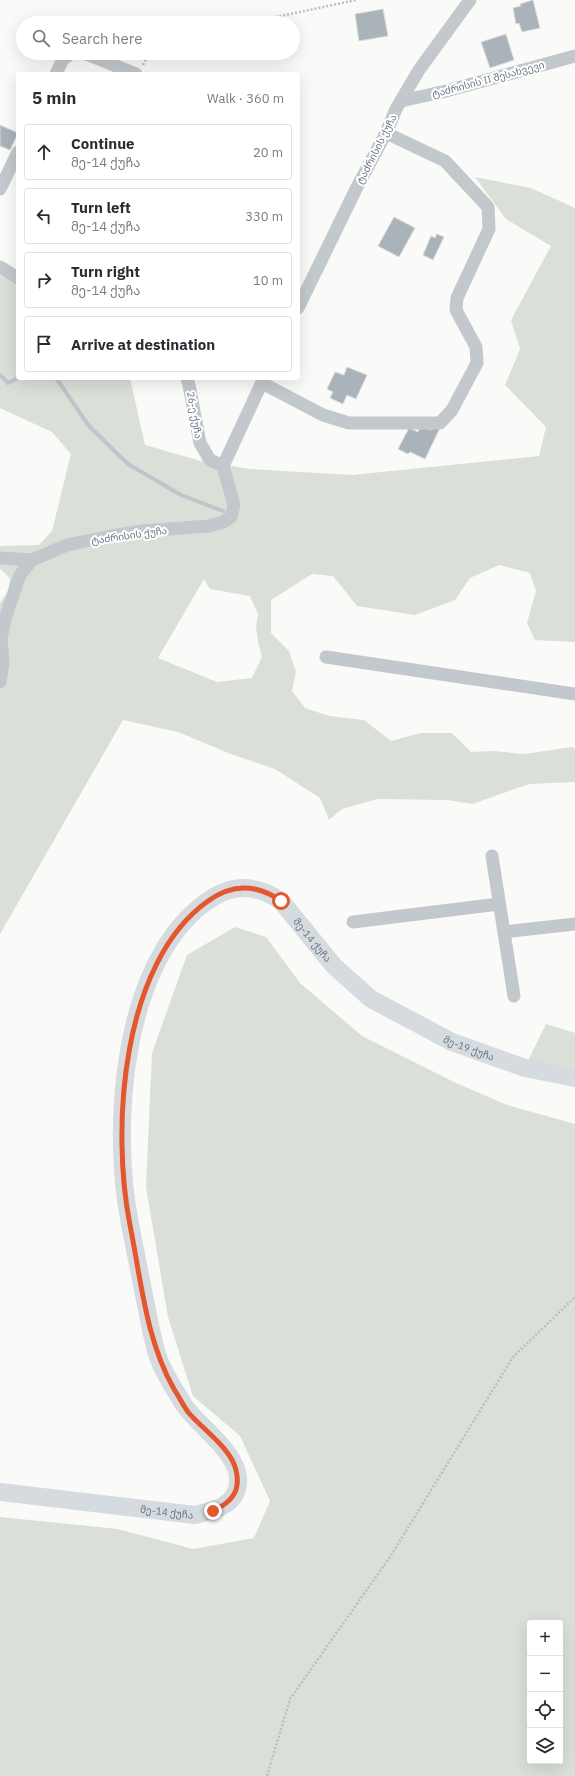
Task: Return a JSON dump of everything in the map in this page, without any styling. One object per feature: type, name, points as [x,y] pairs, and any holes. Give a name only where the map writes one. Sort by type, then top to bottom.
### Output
[{"type":"street","name":"ტაძრისის ქუჩა","points":[[300,304],[401,101],[419,70],[470,0]]},
{"type":"street","name":"ტაძრისის II შესახვევი","points":[[401,101],[446,91],[575,56]]},
{"type":"street","points":[[57,72],[63,60]]},
{"type":"street","points":[[101,60],[131,72]]},
{"type":"street","points":[[223,466],[263,381],[323,415],[349,423],[440,423],[452,410],[477,363],[476,347],[456,310],[456,298],[489,229],[488,208],[444,161],[386,133]]},
{"type":"street","points":[[0,189],[16,156]]},
{"type":"street","points":[[0,267],[16,277]]},
{"type":"street","name":"26-ე ქუჩა","points":[[188,380],[200,443],[210,460],[223,466]]},
{"type":"street","name":"ტაძრისის ქუჩა","points":[[0,682],[4,663],[1,638],[6,616],[20,575],[32,560],[67,545],[111,536],[142,531],[209,526],[223,522],[231,517],[234,506],[223,466]]},
{"type":"street","points":[[0,558],[32,560]]},
{"type":"street","points":[[326,657],[575,694]]},
{"type":"street","points":[[492,856],[514,996]]},
{"type":"street","name":"მე-14 ქუჩა","points":[[0,1492],[195,1515],[213,1511],[225,1505],[234,1496],[238,1483],[236,1467],[227,1452],[188,1412],[158,1358],[150,1325],[128,1210],[121,1115],[126,1067],[144,997],[158,961],[177,929],[196,909],[215,896],[235,888],[252,887],[270,893],[281,901],[334,966],[371,999]]},
{"type":"street","points":[[353,922],[499,904]]},
{"type":"street","points":[[504,932],[575,924]]},
{"type":"street","name":"მე-19 ქუჩა","points":[[371,999],[452,1042],[525,1068],[575,1078]]},
{"type":"path","points":[[281,16],[356,0]]},
{"type":"path","points":[[267,1776],[290,1699],[390,1557],[513,1357],[575,1298]]},
{"type":"shaded area","points":[[475,177],[531,188],[575,208],[575,642],[535,640],[527,623],[536,591],[530,573],[499,565],[470,578],[455,600],[415,615],[357,606],[333,576],[312,574],[271,600],[271,633],[289,651],[296,672],[292,691],[305,708],[329,716],[364,720],[391,741],[421,733],[452,733],[471,752],[494,751],[524,754],[572,747],[575,749],[575,782],[529,784],[472,804],[448,800],[377,799],[342,809],[329,820],[320,798],[275,769],[231,754],[178,732],[123,720],[0,934],[0,603],[8,591],[10,578],[0,569],[0,546],[39,545],[52,531],[71,454],[52,432],[0,408],[0,275],[16,284],[16,380],[130,380],[145,445],[201,461],[250,469],[352,475],[539,456],[546,427],[505,385],[520,349],[511,320],[551,246],[506,219]],"holes":[[[204,579],[210,589],[250,596],[258,614],[256,627],[262,657],[252,678],[217,682],[158,658]]]},
{"type":"shaded area","points":[[235,927],[266,937],[300,983],[362,1036],[454,1082],[507,1105],[575,1124],[575,1776],[0,1776],[0,1517],[118,1529],[193,1549],[254,1538],[270,1501],[240,1436],[193,1396],[168,1317],[146,1187],[152,1053],[187,955]]},
{"type":"shaded area","points":[[546,1024],[575,1033],[575,1071],[528,1061]]},
{"type":"building","points":[[533,0],[540,28],[522,32],[519,23],[516,24],[513,8]]},
{"type":"building","points":[[383,9],[388,36],[359,41],[355,14]]},
{"type":"building","points":[[506,34],[514,60],[490,68],[481,42]]},
{"type":"building","points":[[0,125],[16,132],[16,137],[10,150],[0,146]]},
{"type":"building","points":[[394,217],[415,228],[399,257],[378,246]]},
{"type":"building","points":[[437,234],[444,237],[433,260],[423,255],[431,236],[435,238]]},
{"type":"building","points":[[347,367],[367,375],[356,399],[347,395],[343,404],[330,398],[333,392],[327,389],[335,372],[344,375]]},
{"type":"building","points":[[421,425],[431,430],[433,425],[440,428],[425,459],[410,452],[408,454],[398,449],[409,428],[418,432]]},
{"type":"waterway","points":[[0,375],[8,383],[16,379]]},
{"type":"waterway","points":[[57,380],[89,426],[128,464],[181,495],[223,511]]},
{"type":"route","points":[[213,1511],[225,1505],[234,1496],[238,1483],[236,1467],[227,1452],[188,1412],[158,1358],[129,1218],[122,1155],[121,1115],[126,1067],[144,997],[158,961],[177,929],[196,909],[215,896],[235,888],[252,887],[270,893],[281,901]]}]
